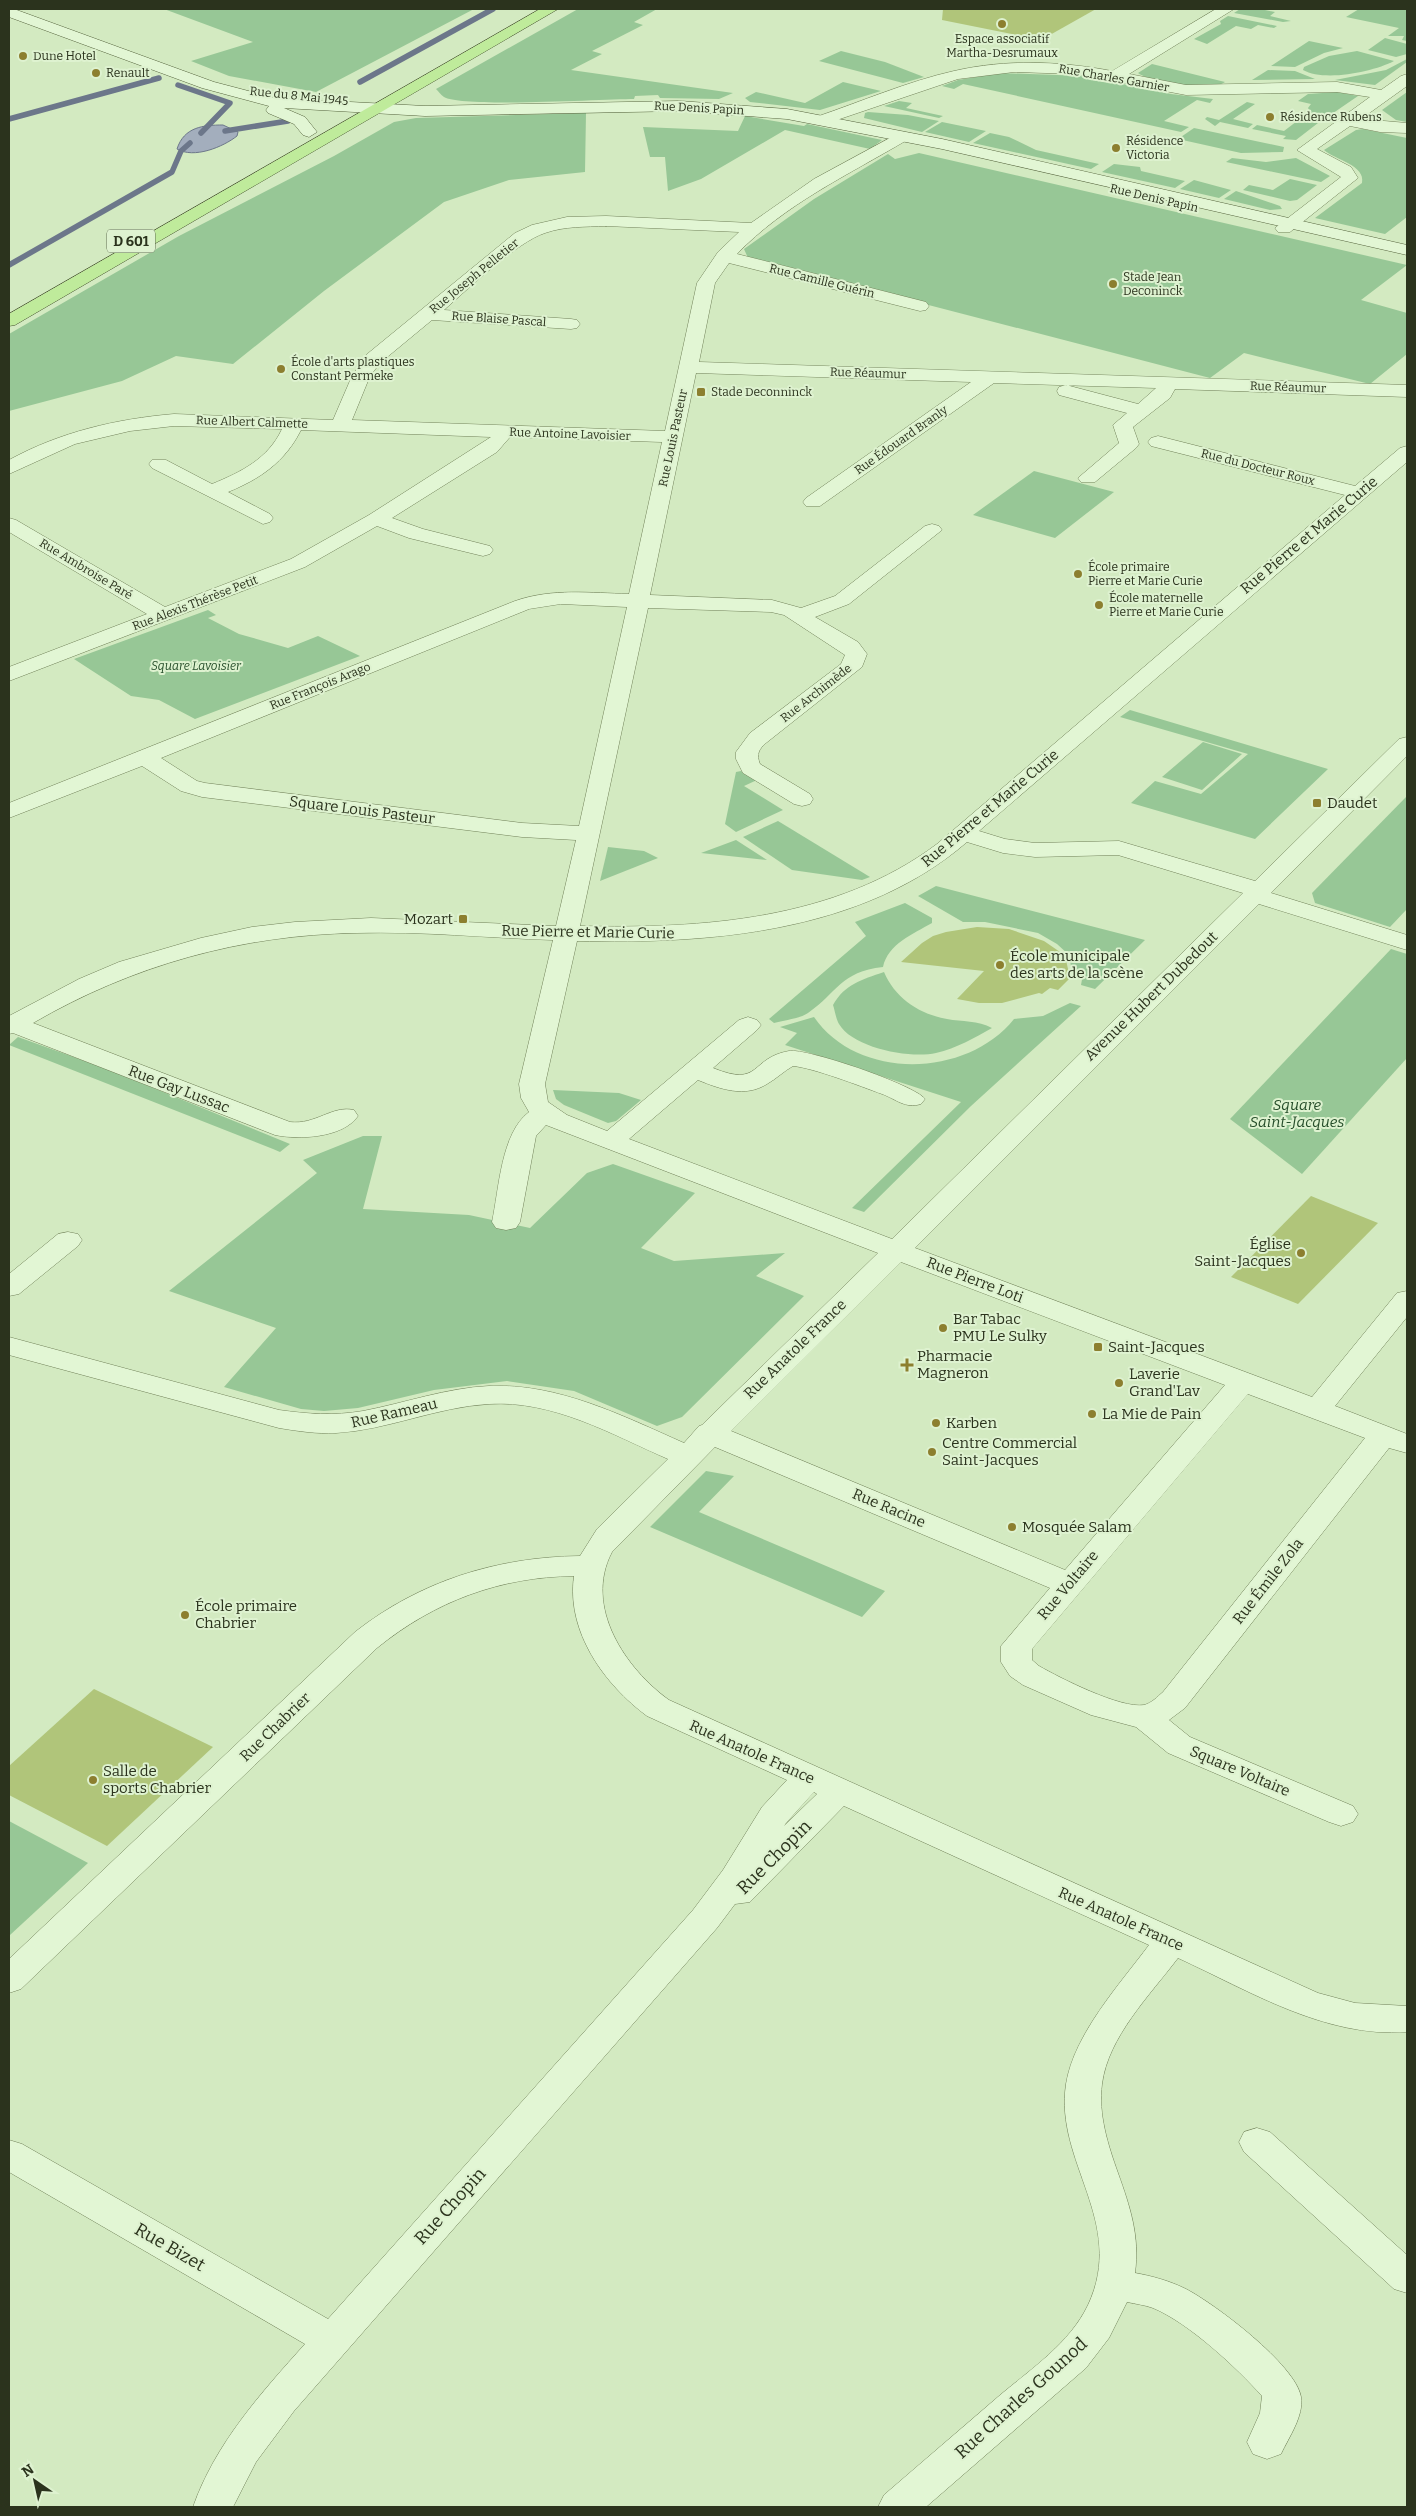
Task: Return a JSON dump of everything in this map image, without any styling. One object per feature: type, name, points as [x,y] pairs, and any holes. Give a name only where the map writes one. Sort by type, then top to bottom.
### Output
[{"type":"main road","points":[[504,18],[520,9]]},
{"type":"main road","name":"D 601","points":[[9,310],[205,199],[309,132],[349,112],[379,107],[550,9]]},
{"type":"main road","name":"D 601","points":[[9,321],[231,194],[349,112],[371,93]]},
{"type":"street","name":"Rue du 8 Mai 1945","points":[[16,9],[237,88],[284,96],[349,112]]},
{"type":"street","points":[[1114,77],[1226,9]]},
{"type":"street","name":"Rue du 8 Mai 1945","points":[[9,12],[297,119],[308,126],[309,132]]},
{"type":"street","name":"Rue Charles Garnier","points":[[822,120],[932,82],[971,71],[1044,68],[1076,69],[1186,90],[1343,87],[1384,95]]},
{"type":"street","points":[[1287,225],[1349,180],[1350,176],[1305,151],[1407,79]]},
{"type":"street","name":"Rue Denis Papin","points":[[414,86],[417,94],[433,103],[478,109]]},
{"type":"street","name":"Rue du 8 Mai 1945","points":[[231,93],[274,103],[349,112]]},
{"type":"street","name":"Rue Denis Papin","points":[[379,107],[417,111],[680,106],[760,111],[822,120],[901,137],[934,148],[1407,250]]},
{"type":"street","name":"Rue Denis Papin","points":[[349,112],[379,107],[494,109]]},
{"type":"street","points":[[349,112],[380,116],[417,111]]},
{"type":"street","points":[[1347,121],[1380,127],[1407,128]]},
{"type":"street","name":"Rue Louis Pasteur","points":[[544,1113],[536,1104],[532,1092],[706,283],[724,256],[752,228],[778,210],[901,137]]},
{"type":"street","name":"Rue Joseph Pelletier","points":[[340,425],[361,376],[373,359],[521,237],[552,225],[606,220],[725,225],[752,228]]},
{"type":"street","name":"Rue Denis Papin","points":[[1287,225],[1407,255]]},
{"type":"street","name":"Rue Camille Guérin","points":[[724,256],[920,306]]},
{"type":"street","name":"Rue Blaise Pascal","points":[[427,314],[571,324]]},
{"type":"street","name":"Rue Réaumur","points":[[688,367],[1407,391]]},
{"type":"street","name":"Rue Édouard Branly","points":[[813,502],[990,377]]},
{"type":"street","name":"Rue Réaumur","points":[[1047,379],[1056,387],[1142,411]]},
{"type":"street","points":[[1088,478],[1129,444],[1123,425],[1163,394],[1168,383]]},
{"type":"street","name":"Rue Albert Calmette","points":[[9,468],[44,448],[69,439],[130,424],[188,420],[504,432]]},
{"type":"street","points":[[212,491],[253,473],[279,453],[286,444],[295,423]]},
{"type":"street","name":"Rue Antoine Lavoisier","points":[[376,519],[490,448],[504,432],[673,437]]},
{"type":"street","name":"Rue du Docteur Roux","points":[[1158,442],[1359,493]]},
{"type":"street","name":"Rue Pierre et Marie Curie","points":[[10,1025],[62,995],[116,970],[176,951],[242,936],[292,929],[359,925],[565,933],[679,934],[764,923],[804,914],[861,896],[904,876],[928,862],[963,834],[1407,452]]},
{"type":"street","points":[[159,464],[263,518]]},
{"type":"street","points":[[376,519],[416,534],[483,550]]},
{"type":"street","name":"Rue Alexis Thérèse Petit","points":[[9,674],[287,568],[376,519]]},
{"type":"street","name":"Rue Ambroise Paré","points":[[9,524],[164,615]]},
{"type":"street","points":[[798,616],[842,600],[932,530]]},
{"type":"street","name":"Rue François Arago","points":[[9,811],[526,604],[561,598],[639,601]]},
{"type":"street","name":"Rue Archimède","points":[[639,601],[764,605],[785,609],[846,644],[856,654],[854,663],[848,670],[758,738],[747,750],[746,759],[751,768],[802,798]]},
{"type":"street","name":"Avenue Hubert Dubedout","points":[[896,1250],[1407,744]]},
{"type":"street","name":"Square Louis Pasteur","points":[[144,757],[189,786],[202,790],[522,830],[589,834]]},
{"type":"street","points":[[963,834],[1004,846],[1035,850],[1119,848],[1407,943]]},
{"type":"street","name":"Rue Gay Lussac","points":[[10,1025],[284,1129],[309,1131],[331,1124],[346,1116]]},
{"type":"street","points":[[611,1141],[748,1025]]},
{"type":"street","points":[[695,1070],[732,1083],[744,1084],[760,1079],[781,1062],[797,1058],[893,1089],[912,1099]]},
{"type":"street","points":[[506,1222],[523,1136],[529,1125],[544,1113]]},
{"type":"street","name":"Rue Pierre Loti","points":[[544,1113],[564,1124],[1395,1440]]},
{"type":"street","points":[[9,1288],[68,1240]]},
{"type":"street","name":"Rue Anatole France","points":[[896,1250],[709,1433],[607,1537],[591,1566],[590,1599],[594,1622],[611,1660],[637,1693],[658,1708],[687,1723],[1171,1942],[1324,2009],[1378,2019],[1407,2019]]},
{"type":"street","points":[[1317,1410],[1407,1299]]},
{"type":"street","name":"Rue Rameau","points":[[9,1346],[279,1418],[319,1425],[365,1421],[471,1397],[499,1394],[531,1396],[568,1405],[687,1456]]},
{"type":"street","name":"Rue Voltaire","points":[[1145,1717],[1131,1717],[1114,1712],[1035,1679],[1018,1665],[1015,1658],[1018,1646],[1242,1382]]},
{"type":"street","name":"Rue Racine","points":[[709,1433],[1069,1584]]},
{"type":"street","name":"Rue Émile Zola","points":[[1145,1717],[1169,1707],[1395,1440]]},
{"type":"street","name":"Rue Chabrier","points":[[9,1980],[366,1640],[388,1622],[432,1597],[482,1579],[535,1568],[591,1566]]},
{"type":"street","name":"Square Voltaire","points":[[1145,1717],[1162,1733],[1179,1745],[1341,1814]]},
{"type":"street","name":"Rue Chopin","points":[[213,2507],[229,2472],[250,2438],[280,2399],[705,1919],[735,1880],[774,1815],[808,1777]]},
{"type":"street","name":"Rue Chopin","points":[[705,1919],[748,1884],[839,1791]]},
{"type":"street","name":"Rue Charles Gounod","points":[[898,2507],[1072,2357],[1105,2314],[1114,2285],[1118,2251],[1117,2232],[1114,2217],[1088,2141],[1083,2113],[1084,2081],[1093,2055],[1109,2026],[1171,1942]]},
{"type":"street","points":[[1257,2142],[1407,2278]]},
{"type":"street","name":"Rue Bizet","points":[[9,2154],[332,2340]]},
{"type":"street","points":[[1114,2285],[1148,2292],[1174,2301],[1250,2359],[1269,2377],[1281,2395],[1281,2405],[1267,2442]]},
{"type":"green space","points":[[164,9],[474,9],[316,92],[229,76],[191,61],[253,42]]},
{"type":"green space","points":[[578,9],[657,9],[634,22],[643,25],[592,51],[602,54],[571,70],[733,93],[719,99],[660,98],[658,95],[635,96],[634,99],[477,102],[444,97],[436,89]]},
{"type":"green space","points":[[1240,9],[1266,9],[1275,12],[1270,16],[1291,21],[1283,22],[1234,13]]},
{"type":"green space","points":[[1359,9],[1407,9],[1407,41],[1402,40],[1404,36],[1388,36],[1399,28],[1346,17]]},
{"type":"green space","points":[[1228,16],[1277,26],[1274,28],[1258,25],[1251,29],[1236,26],[1207,44],[1194,39],[1221,24],[1220,21]]},
{"type":"green space","points":[[1385,38],[1407,44],[1407,54],[1396,57],[1368,50]]},
{"type":"green space","points":[[1309,41],[1343,48],[1324,53],[1295,67],[1271,66]]},
{"type":"green space","points":[[841,51],[885,62],[924,77],[903,83],[819,61]]},
{"type":"green space","points":[[1357,51],[1394,61],[1374,69],[1349,74],[1323,75],[1312,74],[1303,70],[1304,67],[1329,56]]},
{"type":"green space","points":[[1407,59],[1407,62],[1375,85],[1335,80],[1386,70]]},
{"type":"green space","points":[[1152,64],[1225,82],[1208,86],[1182,85],[1155,80],[1138,73]]},
{"type":"green space","points":[[1268,70],[1295,71],[1315,79],[1252,80]]},
{"type":"green space","points":[[1000,73],[1084,76],[1171,94],[1213,99],[1210,103],[1197,100],[1164,121],[1189,127],[1181,132],[963,84],[954,89],[942,86],[958,80]]},
{"type":"green space","points":[[843,82],[881,91],[820,110],[750,102],[745,98],[756,92],[805,103]]},
{"type":"green space","points":[[1337,92],[1358,96],[1323,120],[1314,118],[1308,108],[1311,104],[1298,101],[1308,94]]},
{"type":"green space","points":[[1407,92],[1407,122],[1396,120],[1382,110]]},
{"type":"green space","points":[[899,101],[912,103],[906,108],[943,116],[939,118],[884,106]]},
{"type":"green space","points":[[1247,102],[1255,104],[1233,119],[1253,124],[1248,128],[1220,122],[1215,126],[1205,119],[1207,117],[1219,120]]},
{"type":"green space","points":[[586,113],[585,172],[509,180],[444,202],[324,291],[233,364],[176,356],[122,381],[9,411],[9,334],[179,236],[334,156],[394,122],[416,118]]},
{"type":"green space","points":[[865,113],[908,115],[939,121],[922,132],[864,118]]},
{"type":"green space","points":[[1305,115],[1309,121],[1318,123],[1296,140],[1283,139],[1286,136],[1252,129],[1257,125],[1284,131]]},
{"type":"green space","points":[[745,116],[804,126],[807,124],[882,140],[870,149],[785,130],[701,179],[668,191],[665,157],[650,157],[643,127],[738,131]]},
{"type":"green space","points":[[942,122],[986,131],[969,142],[925,132]]},
{"type":"green space","points":[[1194,128],[1284,147],[1283,152],[1241,153],[1178,139]]},
{"type":"green space","points":[[1363,129],[1407,138],[1407,217],[1385,234],[1315,218],[1362,183],[1362,177],[1355,167],[1324,150],[1356,130]]},
{"type":"green space","points":[[990,133],[1009,137],[1036,150],[1099,164],[1091,169],[973,143]]},
{"type":"green space","name":"Stade Jean Deconinck","points":[[919,153],[1407,265],[1361,300],[1407,313],[1407,354],[1370,384],[1244,353],[1210,378],[748,258],[744,249],[814,199],[888,154],[895,159]]},
{"type":"green space","points":[[1232,158],[1266,162],[1296,158],[1330,176],[1321,182],[1226,162]]},
{"type":"green space","points":[[1114,164],[1140,167],[1141,171],[1185,181],[1175,188],[1102,172]]},
{"type":"green space","points":[[1290,179],[1317,185],[1297,200],[1290,201],[1243,190],[1249,185],[1273,190]]},
{"type":"green space","points":[[1194,180],[1231,190],[1219,198],[1180,189]]},
{"type":"green space","points":[[1236,191],[1280,206],[1282,209],[1270,210],[1224,199]]},
{"type":"green space","points":[[1034,471],[1114,492],[1055,538],[973,515]]},
{"type":"green space","name":"Square Lavoisier","points":[[208,610],[216,615],[208,618],[239,634],[288,648],[318,636],[360,656],[195,719],[159,700],[131,696],[74,659]]},
{"type":"green space","points":[[1130,710],[1328,769],[1255,839],[1131,803],[1155,781],[1201,794],[1248,754],[1120,717]]},
{"type":"green space","points":[[1203,742],[1242,754],[1202,790],[1162,777]]},
{"type":"green space","points":[[741,771],[757,780],[744,786],[783,810],[736,832],[725,824],[736,772]]},
{"type":"green space","points":[[1407,796],[1407,909],[1390,927],[1315,903],[1312,893]]},
{"type":"green space","points":[[778,821],[870,877],[862,880],[792,870],[743,837]]},
{"type":"green space","points":[[736,840],[767,860],[701,853]]},
{"type":"green space","points":[[608,847],[644,851],[658,858],[600,881]]},
{"type":"green space","points":[[936,886],[1145,940],[1095,989],[1081,985],[1083,974],[1072,972],[1069,955],[1057,944],[1038,933],[985,922],[963,922],[918,896]]},
{"type":"green space","points":[[905,903],[932,918],[932,923],[896,946],[890,952],[883,967],[857,973],[848,978],[804,1015],[774,1023],[769,1019],[866,936],[855,922]]},
{"type":"green space","name":"Square Saint-Jacques","points":[[1391,949],[1407,954],[1407,1058],[1302,1174],[1230,1119]]},
{"type":"green space","points":[[884,972],[901,997],[918,1009],[937,1017],[976,1022],[992,1028],[951,1048],[925,1054],[898,1053],[883,1050],[856,1040],[839,1024],[833,1005],[848,987]]},
{"type":"green space","points":[[1070,1003],[1081,1006],[971,1106],[864,1212],[852,1208],[961,1102],[785,1045],[797,1033],[780,1027],[814,1017],[833,1038],[857,1053],[884,1061],[913,1064],[942,1061],[969,1053],[994,1038],[1014,1019],[1043,1016]]},
{"type":"green space","points":[[18,1037],[107,1069],[290,1144],[280,1152],[9,1045]]},
{"type":"green space","points":[[553,1090],[619,1093],[641,1100],[616,1121],[608,1123],[564,1105],[556,1099]]},
{"type":"green space","points":[[363,1136],[382,1136],[363,1209],[469,1215],[530,1228],[587,1173],[613,1164],[695,1193],[641,1248],[674,1261],[785,1253],[756,1276],[804,1296],[682,1417],[657,1426],[574,1391],[507,1381],[434,1390],[358,1408],[324,1411],[301,1409],[224,1387],[276,1328],[169,1291],[317,1173],[303,1160]]},
{"type":"green space","points":[[706,1471],[734,1476],[699,1512],[885,1591],[862,1617],[650,1527]]},
{"type":"green space","points":[[9,1821],[88,1863],[10,1935],[9,1935]]},
{"type":"water","points":[[223,125],[238,132],[237,136],[216,148],[200,152],[184,152],[177,149],[184,136],[189,132],[202,127]]},
{"type":"building","points":[[943,9],[1096,9],[1041,40],[942,20]]},
{"type":"building","name":"École municipale des arts de la scène","points":[[977,927],[1009,929],[1044,941],[1060,952],[1066,960],[1070,978],[1058,990],[1050,988],[1042,994],[1039,993],[1002,1003],[979,1003],[957,999],[984,971],[901,962],[922,943],[933,936]]},
{"type":"building","name":"Église Saint-Jacques","points":[[1311,1196],[1378,1223],[1298,1304],[1231,1277]]},
{"type":"building","name":"Salle de sports Chabrier","points":[[94,1689],[213,1747],[107,1846],[9,1795],[9,1766]]},
{"type":"waterway","points":[[360,82],[493,9]]},
{"type":"waterway","points":[[9,119],[159,78]]},
{"type":"waterway","points":[[178,85],[230,103],[201,133]]},
{"type":"waterway","points":[[225,131],[288,121]]},
{"type":"waterway","points":[[9,265],[172,172],[181,151],[190,143]]},
{"type":"place","name":"Espace associatif Martha-Desrumaux","points":[[1002,24]]},
{"type":"place","name":"Dune Hotel","points":[[23,56]]},
{"type":"place","name":"Renault","points":[[96,73]]},
{"type":"place","name":"Résidence Rubens","points":[[1270,117]]},
{"type":"place","name":"Résidence Victoria","points":[[1116,148]]},
{"type":"place","name":"Stade Jean Deconinck","points":[[1113,284]]},
{"type":"place","name":"École d'arts plastiques Constant Permeke","points":[[281,369]]},
{"type":"place","name":"Stade Deconninck","points":[[701,392]]},
{"type":"place","name":"École primaire Pierre et Marie Curie","points":[[1078,574]]},
{"type":"place","name":"École maternelle Pierre et Marie Curie","points":[[1099,605]]},
{"type":"place","name":"Daudet","points":[[1317,803]]},
{"type":"place","name":"Mozart","points":[[463,919]]},
{"type":"place","name":"École municipale des arts de la scène","points":[[1000,965]]},
{"type":"place","name":"Église Saint-Jacques","points":[[1301,1253]]},
{"type":"place","name":"Bar Tabac PMU Le Sulky","points":[[943,1328]]},
{"type":"place","name":"Saint-Jacques","points":[[1098,1347]]},
{"type":"place","name":"Pharmacie Magneron","points":[[907,1365]]},
{"type":"place","name":"Laverie Grand'Lav","points":[[1119,1383]]},
{"type":"place","name":"La Mie de Pain","points":[[1092,1414]]},
{"type":"place","name":"Karben","points":[[936,1423]]},
{"type":"place","name":"Centre Commercial Saint-Jacques","points":[[932,1452]]},
{"type":"place","name":"Mosquée Salam","points":[[1012,1527]]},
{"type":"place","name":"École primaire Chabrier","points":[[185,1615]]},
{"type":"place","name":"Salle de sports Chabrier","points":[[93,1780]]}]
